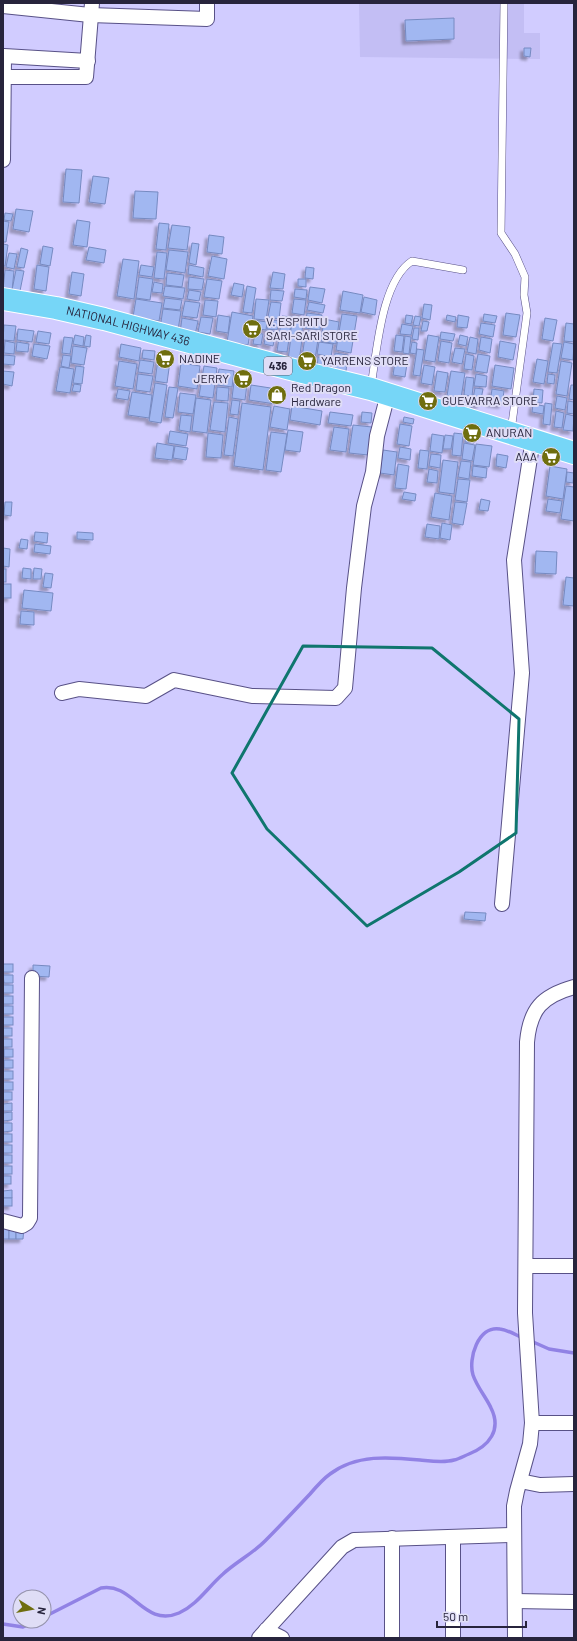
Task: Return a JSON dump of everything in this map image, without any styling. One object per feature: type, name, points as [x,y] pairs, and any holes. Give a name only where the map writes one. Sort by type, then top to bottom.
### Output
[{"type":"main road","name":"NATIONAL HIGHWAY 436","points":[[3,300],[104,318],[294,370],[379,391],[574,453]]},
{"type":"street","points":[[3,6],[91,9],[207,19],[208,3]]},
{"type":"street","points":[[5,77],[86,77],[91,9]]},
{"type":"street","points":[[3,160],[5,77],[4,56],[88,61]]},
{"type":"street","points":[[62,693],[79,689],[146,696],[174,680],[252,696],[336,698],[345,688],[354,588],[364,506],[373,472],[377,436],[379,391]]},
{"type":"street","points":[[502,904],[522,672],[514,560],[533,439]]},
{"type":"street","points":[[3,1221],[22,1226],[27,1224],[30,1218],[32,978]]},
{"type":"street","points":[[515,1638],[513,1535],[514,1506],[530,1444],[532,1423],[526,1360],[525,1313],[528,1026],[534,1012],[546,998],[574,987]]},
{"type":"street","points":[[526,1266],[574,1266]]},
{"type":"street","points":[[532,1423],[574,1423]]},
{"type":"street","points":[[520,1481],[540,1485],[574,1484]]},
{"type":"street","points":[[262,1634],[347,1543],[360,1539],[453,1538],[513,1535]]},
{"type":"street","points":[[392,1538],[392,1638]]},
{"type":"street","points":[[452,1638],[453,1538]]},
{"type":"street","points":[[515,1601],[574,1602]]},
{"type":"street","points":[[262,1634],[282,1638]]},
{"type":"lane","points":[[504,3],[501,233],[515,254],[525,277],[524,294],[527,313],[511,433]]},
{"type":"lane","points":[[379,391],[386,298],[403,266],[412,261],[463,270]]},
{"type":"highlighted area","points":[[303,646],[432,648],[519,719],[516,833],[459,872],[367,926],[267,829],[232,773]]},
{"type":"shaded area","points":[[359,3],[524,3],[524,33],[540,33],[540,59],[360,57]]},
{"type":"building","points":[[454,18],[454,39],[406,41],[405,20]]},
{"type":"building","points":[[524,48],[531,48],[530,57],[524,56]]},
{"type":"building","points":[[66,169],[82,170],[79,203],[63,202]]},
{"type":"building","points":[[93,176],[109,178],[105,204],[89,202]]},
{"type":"building","points":[[135,191],[158,192],[156,219],[133,218]]},
{"type":"building","points":[[16,209],[33,211],[29,232],[13,229]]},
{"type":"building","points":[[5,213],[13,214],[11,221],[4,220]]},
{"type":"building","points":[[77,220],[90,222],[87,247],[73,245]]},
{"type":"building","points":[[3,221],[9,222],[6,242],[3,242]]},
{"type":"building","points":[[159,223],[169,224],[166,250],[156,249]]},
{"type":"building","points":[[172,225],[190,227],[187,250],[168,248]]},
{"type":"building","points":[[209,235],[224,237],[222,254],[207,252]]},
{"type":"building","points":[[192,243],[199,244],[196,265],[189,263]]},
{"type":"building","points":[[3,244],[8,245],[5,266],[3,266]]},
{"type":"building","points":[[43,246],[53,248],[50,266],[40,264]]},
{"type":"building","points":[[89,247],[106,250],[104,263],[86,260]]},
{"type":"building","points":[[21,248],[28,250],[24,268],[17,267]]},
{"type":"building","points":[[169,250],[188,252],[185,273],[166,270]]},
{"type":"building","points":[[157,252],[167,253],[164,279],[154,278]]},
{"type":"building","points":[[9,253],[17,254],[14,269],[6,267]]},
{"type":"building","points":[[212,256],[227,259],[224,279],[208,276]]},
{"type":"building","points":[[123,259],[139,261],[134,299],[117,296]]},
{"type":"building","points":[[37,265],[49,267],[46,291],[34,289]]},
{"type":"building","points":[[141,265],[154,267],[152,277],[139,275]]},
{"type":"building","points":[[189,265],[204,268],[203,277],[188,274]]},
{"type":"building","points":[[306,267],[314,268],[313,279],[305,278]]},
{"type":"building","points":[[5,270],[14,271],[12,291],[3,290]]},
{"type":"building","points":[[16,270],[24,271],[20,291],[12,290]]},
{"type":"building","points":[[72,272],[84,274],[81,296],[69,294]]},
{"type":"building","points":[[273,272],[285,274],[283,289],[270,288]]},
{"type":"building","points":[[167,273],[184,275],[182,287],[166,285]]},
{"type":"building","points":[[139,277],[153,279],[150,300],[136,298]]},
{"type":"building","points":[[189,277],[204,279],[202,290],[188,289]]},
{"type":"building","points":[[207,279],[222,281],[219,299],[204,297]]},
{"type":"building","points":[[298,279],[306,279],[306,287],[298,286]]},
{"type":"building","points":[[154,282],[163,284],[162,293],[152,292]]},
{"type":"building","points":[[234,283],[244,285],[242,297],[231,295]]},
{"type":"building","points":[[165,286],[185,288],[183,299],[163,296]]},
{"type":"building","points":[[247,286],[256,288],[252,313],[243,312]]},
{"type":"building","points":[[310,287],[325,289],[322,303],[308,300]]},
{"type":"building","points":[[295,289],[307,290],[306,299],[294,297]]},
{"type":"building","points":[[189,290],[201,292],[199,301],[187,299]]},
{"type":"building","points":[[271,290],[284,291],[282,301],[270,300]]},
{"type":"building","points":[[343,291],[363,295],[360,313],[340,310]]},
{"type":"building","points":[[364,297],[377,300],[375,315],[361,312]]},
{"type":"building","points":[[165,298],[182,300],[180,310],[163,308]]},
{"type":"building","points":[[136,299],[162,303],[159,321],[133,317]]},
{"type":"building","points":[[256,299],[269,300],[266,320],[254,319]]},
{"type":"building","points":[[294,299],[306,300],[304,315],[292,313]]},
{"type":"building","points":[[205,300],[218,301],[216,317],[203,315]]},
{"type":"building","points":[[185,301],[200,303],[197,318],[182,316]]},
{"type":"building","points":[[271,302],[281,303],[279,319],[268,317]]},
{"type":"building","points":[[309,302],[325,305],[323,313],[307,310]]},
{"type":"building","points":[[424,304],[432,305],[430,320],[422,318]]},
{"type":"building","points":[[163,309],[181,311],[178,330],[160,328]]},
{"type":"building","points":[[232,312],[253,316],[248,345],[227,342]]},
{"type":"building","points":[[307,313],[322,315],[320,330],[305,328]]},
{"type":"building","points":[[506,313],[520,315],[516,337],[503,335]]},
{"type":"building","points":[[342,314],[357,316],[351,353],[336,350]]},
{"type":"building","points":[[484,314],[497,316],[495,323],[483,321]]},
{"type":"building","points":[[218,315],[230,317],[228,333],[216,331]]},
{"type":"building","points":[[406,315],[413,316],[411,324],[405,323]]},
{"type":"building","points":[[447,315],[456,317],[455,322],[446,320]]},
{"type":"building","points":[[458,315],[469,317],[467,328],[457,327]]},
{"type":"building","points":[[282,316],[292,317],[289,337],[279,336]]},
{"type":"building","points":[[293,316],[304,318],[301,337],[290,336]]},
{"type":"building","points":[[415,316],[421,317],[419,326],[413,325]]},
{"type":"building","points":[[201,317],[213,318],[210,334],[198,332]]},
{"type":"building","points":[[182,318],[198,321],[195,335],[180,333]]},
{"type":"building","points":[[545,318],[557,320],[553,341],[542,339]]},
{"type":"building","points":[[268,319],[279,321],[277,330],[267,329]]},
{"type":"building","points":[[324,319],[339,322],[336,344],[321,341]]},
{"type":"building","points":[[253,320],[267,322],[266,330],[252,328]]},
{"type":"building","points":[[423,321],[429,322],[427,331],[421,331]]},
{"type":"building","points":[[481,323],[495,325],[493,337],[479,334]]},
{"type":"building","points":[[566,323],[574,324],[574,342],[564,341]]},
{"type":"building","points":[[402,324],[413,326],[411,335],[400,334]]},
{"type":"building","points":[[4,325],[16,326],[14,341],[3,340]]},
{"type":"building","points":[[414,328],[419,328],[418,340],[412,339]]},
{"type":"building","points":[[18,329],[34,331],[32,342],[17,340]]},
{"type":"building","points":[[267,330],[276,332],[273,346],[264,344]]},
{"type":"building","points":[[38,331],[51,333],[49,344],[36,342]]},
{"type":"building","points":[[306,331],[319,333],[315,359],[302,357]]},
{"type":"building","points":[[441,332],[455,334],[453,341],[440,339]]},
{"type":"building","points":[[255,333],[263,334],[261,345],[253,344]]},
{"type":"building","points":[[75,335],[84,337],[83,346],[73,344]]},
{"type":"building","points":[[86,335],[91,336],[90,347],[84,346]]},
{"type":"building","points":[[396,335],[404,336],[402,352],[394,351]]},
{"type":"building","points":[[428,335],[439,337],[435,362],[424,360]]},
{"type":"building","points":[[460,335],[468,337],[466,346],[458,344]]},
{"type":"building","points":[[405,336],[411,337],[409,354],[403,353]]},
{"type":"building","points":[[64,337],[73,338],[70,354],[62,353]]},
{"type":"building","points":[[291,337],[302,339],[299,362],[288,360]]},
{"type":"building","points":[[470,337],[478,339],[476,354],[467,352]]},
{"type":"building","points":[[481,337],[492,339],[490,353],[479,350]]},
{"type":"building","points":[[279,338],[289,339],[287,352],[277,351]]},
{"type":"building","points":[[5,341],[15,343],[14,354],[4,353]]},
{"type":"building","points":[[441,341],[452,343],[449,363],[438,361]]},
{"type":"building","points":[[500,341],[516,344],[513,360],[498,357]]},
{"type":"building","points":[[17,342],[29,344],[28,352],[16,351]]},
{"type":"building","points":[[319,342],[333,344],[331,357],[317,354]]},
{"type":"building","points":[[412,342],[417,343],[416,354],[410,353]]},
{"type":"building","points":[[564,342],[574,344],[573,360],[561,358]]},
{"type":"building","points":[[553,343],[562,344],[557,373],[548,372]]},
{"type":"building","points":[[34,344],[50,346],[47,359],[32,356]]},
{"type":"building","points":[[121,344],[141,348],[139,361],[119,357]]},
{"type":"building","points":[[73,346],[87,348],[84,365],[71,363]]},
{"type":"building","points":[[455,348],[465,349],[462,364],[452,362]]},
{"type":"building","points":[[417,349],[424,350],[420,376],[413,375]]},
{"type":"building","points":[[143,350],[155,351],[154,360],[142,358]]},
{"type":"building","points":[[159,352],[171,354],[167,383],[155,381]]},
{"type":"building","points":[[335,353],[348,355],[346,371],[333,369]]},
{"type":"building","points":[[466,354],[474,356],[472,370],[464,369]]},
{"type":"building","points":[[478,354],[490,356],[487,373],[475,371]]},
{"type":"building","points":[[4,355],[15,356],[14,365],[3,364]]},
{"type":"building","points":[[63,355],[71,356],[69,368],[61,366]]},
{"type":"building","points":[[396,356],[408,357],[405,377],[393,375]]},
{"type":"building","points":[[318,357],[331,359],[329,372],[317,370]]},
{"type":"building","points":[[537,359],[548,361],[544,384],[533,382]]},
{"type":"building","points":[[140,360],[154,362],[152,374],[138,372]]},
{"type":"building","points":[[119,361],[137,364],[133,389],[115,386]]},
{"type":"building","points":[[561,361],[572,363],[567,396],[556,394]]},
{"type":"building","points":[[181,363],[200,366],[197,389],[178,386]]},
{"type":"building","points":[[424,365],[435,367],[432,385],[421,383]]},
{"type":"building","points":[[495,365],[514,368],[511,389],[492,386]]},
{"type":"building","points":[[76,366],[84,367],[82,384],[73,383]]},
{"type":"building","points":[[204,366],[217,368],[213,398],[199,396]]},
{"type":"building","points":[[60,367],[74,369],[70,393],[56,391]]},
{"type":"building","points":[[219,369],[234,371],[232,387],[217,385]]},
{"type":"building","points":[[3,371],[14,372],[12,386],[3,384]]},
{"type":"building","points":[[437,371],[448,373],[445,392],[434,391]]},
{"type":"building","points":[[451,371],[465,373],[461,398],[447,396]]},
{"type":"building","points":[[138,374],[153,376],[150,392],[136,390]]},
{"type":"building","points":[[236,374],[251,376],[250,383],[235,381]]},
{"type":"building","points":[[476,374],[487,376],[486,387],[474,386]]},
{"type":"building","points":[[548,374],[555,375],[554,384],[547,383]]},
{"type":"building","points":[[466,377],[474,378],[472,396],[464,395]]},
{"type":"building","points":[[234,382],[247,384],[245,400],[232,398]]},
{"type":"building","points":[[155,383],[167,385],[161,423],[149,421]]},
{"type":"building","points":[[74,384],[81,385],[80,392],[72,391]]},
{"type":"building","points":[[251,385],[277,389],[275,404],[249,400]]},
{"type":"building","points":[[571,385],[574,385],[574,400],[569,399]]},
{"type":"building","points":[[169,387],[178,388],[173,418],[165,417]]},
{"type":"building","points":[[217,387],[229,388],[228,401],[216,400]]},
{"type":"building","points":[[475,388],[483,389],[480,405],[472,404]]},
{"type":"building","points":[[118,389],[130,391],[128,400],[116,398]]},
{"type":"building","points":[[492,389],[504,391],[502,405],[490,403]]},
{"type":"building","points":[[534,389],[543,390],[542,403],[533,402]]},
{"type":"building","points":[[132,392],[152,395],[149,418],[128,415]]},
{"type":"building","points":[[180,393],[196,395],[193,414],[178,412]]},
{"type":"building","points":[[557,396],[567,398],[565,410],[555,408]]},
{"type":"building","points":[[465,397],[472,398],[471,410],[463,409]]},
{"type":"building","points":[[196,398],[211,400],[207,433],[192,431]]},
{"type":"building","points":[[232,400],[240,401],[238,415],[230,414]]},
{"type":"building","points":[[568,401],[574,402],[574,414],[567,413]]},
{"type":"building","points":[[214,402],[228,403],[225,432],[210,430]]},
{"type":"building","points":[[242,403],[271,407],[263,470],[234,466]]},
{"type":"building","points":[[545,403],[552,404],[550,425],[543,424]]},
{"type":"building","points":[[533,404],[544,406],[543,414],[532,412]]},
{"type":"building","points":[[274,406],[290,409],[287,430],[270,427]]},
{"type":"building","points":[[292,406],[322,411],[320,425],[290,420]]},
{"type":"building","points":[[556,411],[564,413],[562,428],[554,427]]},
{"type":"building","points":[[330,412],[353,415],[351,426],[328,423]]},
{"type":"building","points":[[362,412],[372,413],[371,423],[361,422]]},
{"type":"building","points":[[566,414],[574,416],[573,431],[563,430]]},
{"type":"building","points":[[181,415],[192,416],[190,432],[179,430]]},
{"type":"building","points":[[229,417],[238,419],[233,456],[224,455]]},
{"type":"building","points":[[404,417],[414,419],[413,424],[403,422]]},
{"type":"building","points":[[400,424],[412,426],[409,446],[397,444]]},
{"type":"building","points":[[353,425],[372,427],[368,455],[349,453]]},
{"type":"building","points":[[334,427],[349,429],[346,452],[330,450]]},
{"type":"building","points":[[288,430],[303,432],[300,452],[285,450]]},
{"type":"building","points":[[170,431],[188,434],[186,446],[168,443]]},
{"type":"building","points":[[271,432],[287,434],[281,472],[266,470]]},
{"type":"building","points":[[208,433],[223,435],[221,458],[206,457]]},
{"type":"building","points":[[454,433],[463,434],[461,456],[452,455]]},
{"type":"building","points":[[432,434],[444,436],[442,453],[430,451]]},
{"type":"building","points":[[445,435],[453,436],[451,449],[443,449]]},
{"type":"building","points":[[466,435],[475,437],[474,443],[465,442]]},
{"type":"building","points":[[157,443],[174,446],[172,460],[155,458]]},
{"type":"building","points":[[464,443],[475,445],[472,461],[462,459]]},
{"type":"building","points":[[476,444],[492,446],[489,467],[473,465]]},
{"type":"building","points":[[175,446],[188,448],[186,460],[173,458]]},
{"type":"building","points":[[400,447],[411,449],[410,460],[398,458]]},
{"type":"building","points":[[383,450],[397,452],[394,475],[380,473]]},
{"type":"building","points":[[420,450],[429,451],[427,469],[418,468]]},
{"type":"building","points":[[431,454],[441,455],[440,468],[429,466]]},
{"type":"building","points":[[497,454],[508,456],[506,468],[496,466]]},
{"type":"building","points":[[443,460],[458,462],[454,494],[439,492]]},
{"type":"building","points":[[461,461],[471,462],[469,479],[458,477]]},
{"type":"building","points":[[398,464],[409,466],[406,489],[395,488]]},
{"type":"building","points":[[473,466],[487,468],[486,478],[472,476]]},
{"type":"building","points":[[550,466],[567,469],[563,499],[546,496]]},
{"type":"building","points":[[429,469],[438,471],[437,483],[427,482]]},
{"type":"building","points":[[567,472],[574,473],[573,483],[566,482]]},
{"type":"building","points":[[458,479],[470,480],[467,502],[455,500]]},
{"type":"building","points":[[566,486],[574,487],[574,521],[561,519]]},
{"type":"building","points":[[404,492],[416,494],[415,501],[402,499]]},
{"type":"building","points":[[435,493],[452,496],[449,520],[431,517]]},
{"type":"building","points":[[481,499],[490,501],[488,511],[479,510]]},
{"type":"building","points":[[548,499],[562,501],[560,513],[546,511]]},
{"type":"building","points":[[5,502],[12,502],[11,516],[4,515]]},
{"type":"building","points":[[455,502],[467,503],[463,525],[452,523]]},
{"type":"building","points":[[442,523],[452,525],[450,540],[440,538]]},
{"type":"building","points":[[427,524],[440,526],[439,539],[425,537]]},
{"type":"building","points":[[35,532],[48,533],[47,543],[34,541]]},
{"type":"building","points":[[77,532],[93,533],[93,540],[77,539]]},
{"type":"building","points":[[21,539],[28,540],[27,549],[19,548]]},
{"type":"building","points":[[35,544],[51,546],[50,554],[34,552]]},
{"type":"building","points":[[3,548],[10,549],[9,567],[3,566]]},
{"type":"building","points":[[536,551],[557,552],[556,574],[535,573]]},
{"type":"building","points":[[23,568],[31,569],[31,579],[22,578]]},
{"type":"building","points":[[34,568],[42,569],[41,579],[33,579]]},
{"type":"building","points":[[3,569],[6,569],[6,582],[3,582]]},
{"type":"building","points":[[45,573],[53,574],[51,588],[43,587]]},
{"type":"building","points":[[566,577],[574,578],[574,606],[563,605]]},
{"type":"building","points":[[3,584],[11,584],[11,598],[3,598]]},
{"type":"building","points":[[24,590],[53,593],[51,611],[22,608]]},
{"type":"building","points":[[21,611],[34,612],[34,625],[20,624]]},
{"type":"building","points":[[465,912],[486,913],[485,921],[464,919]]},
{"type":"building","points":[[3,964],[13,964],[13,972],[3,972]]},
{"type":"building","points":[[33,965],[50,966],[49,977],[33,976]]},
{"type":"building","points":[[3,975],[13,975],[13,983],[4,983]]},
{"type":"building","points":[[3,985],[13,985],[13,993],[3,993]]},
{"type":"building","points":[[3,996],[13,996],[13,1004],[3,1004]]},
{"type":"building","points":[[3,1006],[13,1006],[13,1014],[3,1014]]},
{"type":"building","points":[[3,1017],[13,1017],[13,1025],[3,1025]]},
{"type":"building","points":[[3,1028],[12,1028],[12,1036],[3,1036]]},
{"type":"building","points":[[3,1039],[12,1039],[12,1047],[3,1047]]},
{"type":"building","points":[[4,1049],[13,1049],[13,1057],[4,1057]]},
{"type":"building","points":[[4,1060],[13,1060],[13,1068],[4,1068]]},
{"type":"building","points":[[3,1071],[13,1071],[13,1079],[3,1079]]},
{"type":"building","points":[[3,1082],[13,1082],[13,1090],[3,1090]]},
{"type":"building","points":[[3,1092],[12,1092],[12,1100],[3,1100]]},
{"type":"building","points":[[12,1103],[12,1111],[3,1111],[3,1104]]},
{"type":"building","points":[[12,1112],[12,1120],[3,1121],[3,1113]]},
{"type":"building","points":[[3,1123],[12,1123],[12,1131],[3,1132]]},
{"type":"building","points":[[3,1134],[12,1134],[12,1142],[3,1142]]},
{"type":"building","points":[[3,1145],[12,1145],[12,1153],[3,1153]]},
{"type":"building","points":[[3,1155],[12,1155],[12,1163],[3,1163]]},
{"type":"building","points":[[3,1166],[12,1166],[12,1174],[3,1174]]},
{"type":"building","points":[[3,1176],[11,1176],[11,1184],[3,1184]]},
{"type":"building","points":[[12,1190],[12,1198],[3,1198],[3,1191]]},
{"type":"building","points":[[3,1198],[12,1198],[12,1206],[3,1206]]},
{"type":"building","points":[[3,1226],[9,1226],[9,1239],[3,1239]]},
{"type":"building","points":[[9,1226],[16,1226],[16,1239],[9,1239]]},
{"type":"building","points":[[16,1226],[24,1227],[23,1239],[16,1239]]},
{"type":"waterway","points":[[52,1613],[101,1588],[112,1588],[122,1591],[147,1610],[157,1615],[167,1616],[179,1613],[191,1605],[223,1574],[260,1546],[322,1481],[340,1468],[351,1463],[374,1458],[397,1458],[437,1462],[450,1461],[476,1451],[488,1442],[492,1436],[495,1423],[491,1408],[473,1375],[472,1360],[476,1344],[486,1332],[492,1329],[506,1330],[523,1338]]},
{"type":"waterway","points":[[531,1341],[549,1349],[574,1353]]},
{"type":"waterway","points":[[3,1624],[12,1625]]},
{"type":"place","name":"V. ESPIRITU SARI-SARI STORE","points":[[252,329]]},
{"type":"place","name":"NADINE","points":[[165,359]]},
{"type":"place","name":"YARRENS STORE","points":[[307,361]]},
{"type":"place","name":"JERRY","points":[[243,379]]},
{"type":"place","name":"Red Dragon Hardware","points":[[277,395]]},
{"type":"place","name":"GUEVARRA STORE","points":[[428,401]]},
{"type":"place","name":"ANURAN","points":[[472,433]]},
{"type":"place","name":"AAA","points":[[551,457]]}]
